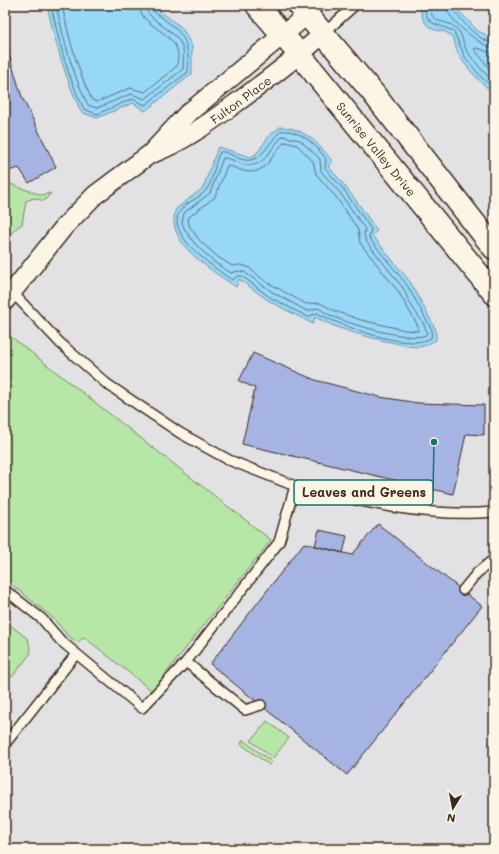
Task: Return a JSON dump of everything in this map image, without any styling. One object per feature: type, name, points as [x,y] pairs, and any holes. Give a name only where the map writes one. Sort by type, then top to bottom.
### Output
[{"type":"main road","name":"Sunrise Valley Drive","points":[[257,5],[283,34],[494,294]]},
{"type":"main road","points":[[309,8],[324,33],[494,248]]},
{"type":"street","name":"Fulton Place","points":[[7,292],[74,215],[95,195],[150,154],[186,115],[283,34],[309,8]]},
{"type":"street","name":"Fulton Place","points":[[150,154],[190,136],[300,55],[324,33]]},
{"type":"lane","points":[[324,33],[355,5]]},
{"type":"lane","points":[[7,292],[107,384],[180,433],[229,460],[295,486],[351,500],[403,510],[474,514],[494,512]]},
{"type":"lane","points":[[5,590],[42,619],[56,637],[142,708],[186,662],[279,542],[295,486]]},
{"type":"lane","points":[[462,590],[477,573],[494,560]]},
{"type":"lane","points":[[5,744],[76,654]]},
{"type":"lane","points":[[186,662],[245,710],[261,705]]},
{"type":"green space","points":[[10,184],[41,195],[51,193],[44,201],[34,198],[26,201],[22,224],[12,233],[8,246],[5,246],[5,187]]},
{"type":"green space","points":[[5,332],[271,540],[152,691],[84,637],[77,643],[66,634],[54,619],[5,579]]},
{"type":"green space","points":[[5,621],[28,639],[31,653],[12,677],[5,672]]},
{"type":"green space","points":[[267,721],[289,738],[273,758],[251,741]]},
{"type":"green space","points":[[243,740],[272,762],[269,765],[241,744]]},
{"type":"water","points":[[47,5],[152,5],[182,28],[192,46],[192,74],[145,111],[133,103],[97,118],[81,112],[61,59]]},
{"type":"water","points":[[420,5],[453,5],[478,31],[494,39],[494,93],[479,81],[465,64],[458,54],[452,37],[445,32],[435,30],[428,26],[422,17]]},
{"type":"water","points":[[280,127],[289,128],[304,133],[322,149],[333,162],[328,166],[354,197],[377,231],[372,235],[411,283],[436,330],[436,340],[421,347],[410,346],[376,339],[349,331],[315,317],[313,324],[269,301],[239,279],[236,287],[203,264],[183,244],[177,233],[174,221],[176,209],[203,188],[218,147],[251,157],[257,153],[270,135]]},
{"type":"building","points":[[5,42],[22,97],[56,167],[29,183],[19,168],[5,172]]},
{"type":"building","points":[[253,353],[315,380],[380,397],[418,403],[484,405],[484,435],[466,434],[453,494],[242,444],[255,388],[239,381]]},
{"type":"building","points":[[378,524],[482,606],[347,775],[210,664],[304,543],[352,555]]},
{"type":"building","points":[[319,530],[347,536],[343,553],[315,546]]},
{"type":"place","name":"Leaves and Greens","points":[[434,442]]}]
